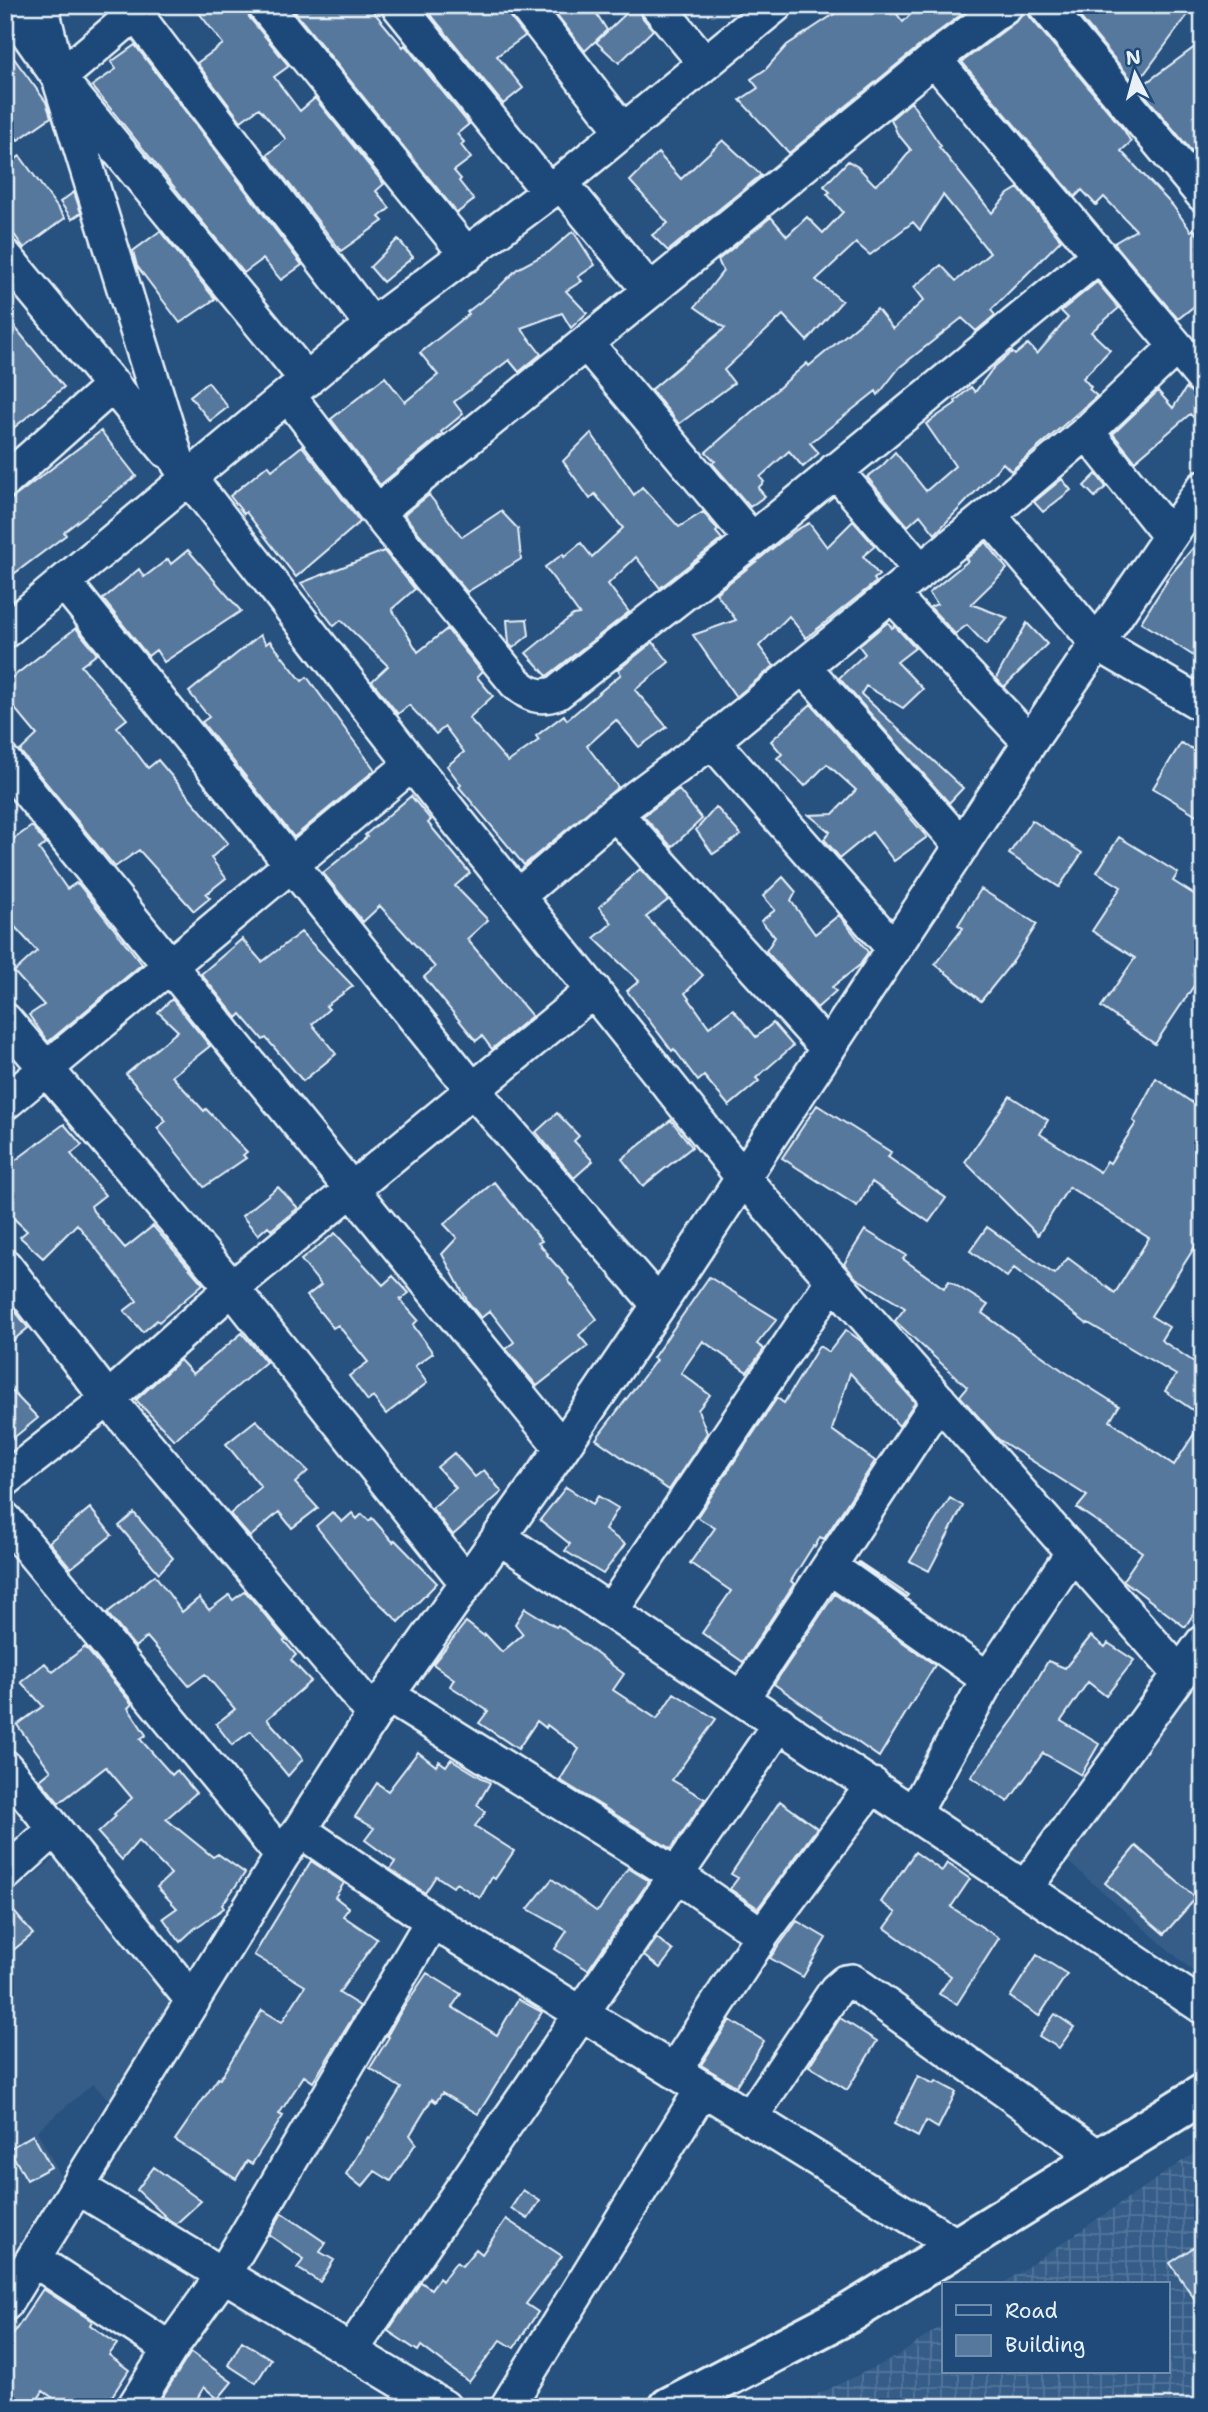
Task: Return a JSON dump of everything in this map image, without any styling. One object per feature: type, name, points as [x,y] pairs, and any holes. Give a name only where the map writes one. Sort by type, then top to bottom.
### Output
[{"type":"main road","points":[[669,2407],[850,2313],[1203,2094]]},
{"type":"street","points":[[8,5],[59,78],[298,388],[377,512],[516,683],[530,695],[545,697],[557,693],[752,540],[1099,255]]},
{"type":"street","points":[[41,5],[59,78],[183,471]]},
{"type":"street","points":[[264,5],[467,255]]},
{"type":"street","points":[[398,5],[555,187],[650,291]]},
{"type":"street","points":[[525,5],[623,131]]},
{"type":"street","points":[[657,5],[705,63]]},
{"type":"street","points":[[5,631],[64,582],[183,471],[298,388],[372,325],[555,187],[776,5]]},
{"type":"street","points":[[377,512],[934,59],[1006,5]]},
{"type":"street","points":[[1045,5],[1203,195]]},
{"type":"street","points":[[59,78],[140,9],[372,325]]},
{"type":"street","points":[[934,59],[1203,378]]},
{"type":"street","points":[[5,256],[183,471],[412,764],[743,1178],[1180,1674]]},
{"type":"street","points":[[586,343],[752,540]]},
{"type":"street","points":[[518,896],[615,813],[712,741],[989,515],[1087,432],[1176,346]]},
{"type":"street","points":[[5,481],[113,385]]},
{"type":"street","points":[[1087,432],[1170,536]]},
{"type":"street","points":[[835,470],[921,571]]},
{"type":"street","points":[[5,2304],[291,1843],[380,1705],[562,1448],[659,1305],[1030,742],[1202,490]]},
{"type":"street","points":[[989,515],[1097,643],[1203,705]]},
{"type":"street","points":[[64,582],[473,1090],[659,1305]]},
{"type":"street","points":[[891,594],[1030,742]]},
{"type":"street","points":[[804,667],[962,846]]},
{"type":"street","points":[[712,741],[894,948]]},
{"type":"street","points":[[5,763],[562,1448]]},
{"type":"street","points":[[5,1103],[412,764]]},
{"type":"street","points":[[615,813],[828,1049]]},
{"type":"street","points":[[5,1480],[108,1399],[232,1288],[594,990]]},
{"type":"street","points":[[5,1020],[232,1288],[467,1583]]},
{"type":"street","points":[[5,1266],[108,1399],[380,1705],[676,1874],[762,1935]]},
{"type":"street","points":[[611,1611],[833,1280]]},
{"type":"street","points":[[742,1698],[939,1400]]},
{"type":"street","points":[[5,1520],[291,1843],[432,1921],[959,2247]]},
{"type":"street","points":[[499,1537],[1203,2007]]},
{"type":"street","points":[[914,1813],[988,1679],[1073,1552]]},
{"type":"street","points":[[830,1567],[988,1679]]},
{"type":"street","points":[[1026,1887],[1203,1643]]},
{"type":"street","points":[[351,2351],[780,1723]]},
{"type":"street","points":[[5,1767],[193,2001]]},
{"type":"street","points":[[674,2071],[762,1935],[873,1786]]},
{"type":"street","points":[[5,1874],[55,1829]]},
{"type":"street","points":[[134,2407],[170,2349],[223,2275],[432,1921]]},
{"type":"street","points":[[750,2118],[836,1990],[845,1982],[852,1981],[1101,2159]]},
{"type":"street","points":[[508,2407],[703,2088]]},
{"type":"street","points":[[79,2188],[444,2407]]},
{"type":"street","points":[[33,2259],[170,2349]]},
{"type":"shaded area","points":[[1181,1687],[1203,1701],[1203,1980],[1066,1860]]},
{"type":"shaded area","points":[[54,1859],[171,2003],[109,2100],[93,2084],[37,2131],[61,2176],[5,2265],[5,1899]]},
{"type":"shaded area","points":[[1203,2147],[1203,2407],[791,2407],[896,2357],[942,2325],[942,2374],[1170,2374],[1170,2282],[1005,2282]]},
{"type":"building","points":[[193,5],[245,5],[249,17],[289,66],[274,77],[300,111],[315,98],[384,184],[376,191],[390,208],[379,217],[383,221],[341,251],[267,155],[286,139],[259,108],[241,121],[197,63],[223,44]]},
{"type":"building","points":[[289,5],[368,5],[403,47],[405,45],[469,124],[457,134],[471,158],[454,171],[474,200],[457,213]]},
{"type":"building","points":[[423,5],[506,5],[510,17],[525,36],[497,56],[523,88],[503,104]]},
{"type":"building","points":[[563,5],[591,5],[607,30],[585,51],[554,11]]},
{"type":"building","points":[[638,5],[642,17],[653,30],[619,63],[596,42]]},
{"type":"building","points":[[848,5],[890,5],[903,22],[920,5],[974,5],[789,153],[740,100],[758,88],[751,79],[766,69],[787,45]]},
{"type":"building","points":[[1025,5],[1030,17],[1124,130],[1131,142],[1121,151],[1173,206],[1191,231],[1194,229],[1203,243],[1203,299],[1178,319],[1114,243],[1136,230],[1104,197],[1096,205],[1082,190],[1075,197],[962,62],[1018,20]]},
{"type":"building","points":[[1070,5],[1195,5],[1136,85]]},
{"type":"building","points":[[1203,41],[1203,165],[1139,88]]},
{"type":"building","points":[[135,45],[302,265],[281,280],[263,259],[244,273],[92,86],[116,69],[111,62]]},
{"type":"building","points":[[5,46],[46,102],[51,117],[18,140],[5,121]]},
{"type":"building","points":[[911,102],[941,146],[939,147],[992,213],[1008,194],[1018,188],[1061,240],[991,310],[995,315],[976,331],[962,318],[900,367],[878,395],[876,391],[810,443],[819,453],[803,467],[789,451],[760,477],[764,482],[758,488],[765,496],[750,507],[712,463],[715,461],[706,452],[807,363],[809,366],[877,309],[893,329],[924,300],[914,287],[941,265],[956,281],[990,253],[943,195],[920,230],[913,222],[870,255],[856,243],[816,280],[842,301],[807,341],[783,315],[724,370],[734,383],[679,424],[651,390],[725,328],[695,307],[723,271],[718,260],[771,217],[787,236],[807,217],[823,233],[843,212],[827,194],[830,192],[824,186],[848,161],[858,167],[875,185],[894,171],[911,150],[897,133],[891,119]]},
{"type":"building","points":[[723,140],[761,175],[668,251],[652,235],[668,223],[630,181],[658,153],[681,179]]},
{"type":"building","points":[[20,156],[65,218],[24,248],[5,222],[5,167]]},
{"type":"building","points":[[74,192],[81,213],[72,219],[60,202]]},
{"type":"building","points":[[160,231],[215,299],[180,323],[137,266],[133,251]]},
{"type":"building","points":[[573,231],[595,265],[578,277],[582,281],[566,291],[587,313],[571,328],[562,313],[521,328],[541,354],[519,372],[509,360],[454,402],[463,414],[380,485],[331,419],[385,377],[405,402],[438,375],[420,353],[469,314],[467,312],[497,289],[517,269],[549,252]]},
{"type":"building","points":[[398,239],[413,257],[383,282],[370,267]]},
{"type":"building","points":[[1097,282],[1119,308],[1091,332],[1110,350],[1083,378],[1097,396],[1011,471],[1003,463],[935,534],[920,515],[908,526],[867,477],[895,452],[926,491],[955,466],[926,424],[956,403],[971,387],[975,392],[994,367],[1012,352],[1015,355],[1028,344],[1037,354],[1068,318],[1061,311]]},
{"type":"building","points":[[5,315],[64,387],[5,435]]},
{"type":"building","points":[[208,382],[228,407],[210,421],[190,396]]},
{"type":"building","points":[[1186,388],[1196,396],[1203,397],[1203,426],[1190,414],[1135,461],[1113,434],[1158,391],[1173,408]]},
{"type":"building","points":[[101,431],[136,476],[64,532],[66,535],[15,573],[5,560],[5,504]]},
{"type":"building","points":[[591,433],[634,495],[642,487],[679,527],[703,512],[722,539],[660,588],[636,557],[608,584],[629,612],[547,676],[526,653],[573,615],[579,614],[545,567],[563,554],[564,557],[581,543],[592,557],[623,528],[595,494],[590,499],[563,461]]},
{"type":"building","points":[[302,446],[360,522],[296,577],[246,512],[244,514],[230,496],[268,465],[272,470]]},
{"type":"building","points":[[1096,474],[1106,487],[1095,497],[1084,486]]},
{"type":"building","points":[[1062,479],[1071,490],[1043,512],[1034,502]]},
{"type":"building","points":[[429,495],[462,537],[501,511],[518,529],[521,559],[467,592],[404,515]]},
{"type":"building","points":[[853,521],[875,546],[863,556],[879,575],[874,579],[876,582],[806,638],[789,616],[759,646],[774,666],[736,697],[693,635],[736,620],[716,593],[796,530],[809,523],[827,547]]},
{"type":"building","points":[[1203,536],[1203,662],[1141,622],[1166,580]]},
{"type":"building","points":[[986,542],[1007,569],[971,604],[1008,618],[986,645],[967,625],[955,634],[930,607],[937,604],[929,593],[968,561],[966,559]]},
{"type":"building","points":[[188,550],[241,611],[164,662],[156,650],[148,656],[103,599],[139,569],[144,577],[168,559],[171,564]]},
{"type":"building","points":[[384,551],[415,589],[392,609],[418,652],[447,629],[482,672],[477,677],[493,696],[469,718],[508,762],[539,740],[536,736],[564,715],[567,720],[621,674],[618,670],[653,642],[669,662],[635,690],[667,727],[639,747],[616,720],[587,746],[618,787],[524,865],[459,787],[461,785],[447,766],[464,752],[445,727],[436,734],[409,705],[398,714],[372,681],[388,666],[341,620],[334,626],[301,583]]},
{"type":"building","points":[[527,619],[529,635],[513,648],[509,644],[507,620]]},
{"type":"building","points":[[888,622],[915,648],[897,662],[923,689],[903,708],[866,686],[861,694],[963,788],[949,803],[839,678],[865,654],[859,646]]},
{"type":"building","points":[[1027,623],[1047,644],[1004,687],[996,678]]},
{"type":"building","points":[[76,628],[97,654],[81,666],[127,719],[117,727],[148,768],[158,760],[228,843],[211,858],[226,878],[206,894],[210,898],[194,911],[139,850],[115,867],[20,751],[37,735],[5,697],[5,683]]},
{"type":"building","points":[[260,635],[266,644],[270,641],[302,681],[307,677],[375,770],[294,837],[202,722],[209,717],[189,692]]},
{"type":"building","points":[[811,704],[927,837],[894,861],[872,832],[840,858],[824,839],[830,832],[809,815],[833,814],[856,790],[827,764],[805,786],[777,758],[782,754],[771,741]]},
{"type":"building","points":[[1181,743],[1203,754],[1203,819],[1153,788]]},
{"type":"building","points":[[679,790],[702,819],[672,847],[643,816]]},
{"type":"building","points":[[411,796],[431,820],[428,823],[470,873],[455,886],[488,920],[467,939],[532,1016],[492,1049],[482,1036],[476,1041],[424,977],[435,967],[380,906],[363,922],[323,873]]},
{"type":"building","points":[[716,807],[741,835],[713,854],[696,830]]},
{"type":"building","points":[[1032,820],[1082,853],[1059,887],[1009,854]]},
{"type":"building","points":[[32,826],[46,844],[39,849],[67,889],[76,883],[79,885],[142,964],[48,1042],[29,1015],[44,1005],[14,972],[37,951],[5,916],[5,845]]},
{"type":"building","points":[[1119,837],[1178,873],[1173,881],[1203,900],[1203,972],[1155,1044],[1101,1007],[1135,958],[1092,931],[1121,887],[1097,872]]},
{"type":"building","points":[[640,869],[668,900],[646,917],[703,975],[685,993],[709,1027],[733,1009],[756,1037],[773,1023],[793,1046],[756,1078],[759,1081],[729,1106],[704,1076],[698,1081],[674,1049],[672,1051],[627,991],[639,981],[594,938],[612,923],[599,907]]},
{"type":"building","points":[[783,877],[796,892],[791,901],[815,934],[839,915],[868,952],[860,965],[832,987],[836,991],[817,1008],[766,951],[775,937],[761,921],[775,910],[763,896]]},
{"type":"building","points":[[981,889],[1037,924],[1014,960],[981,1001],[935,964],[963,928],[958,925]]},
{"type":"building","points":[[301,932],[353,986],[326,1006],[329,1009],[312,1024],[336,1054],[303,1081],[241,1014],[237,1018],[201,974],[242,939],[262,962]]},
{"type":"building","points":[[172,999],[210,1046],[172,1076],[247,1152],[243,1155],[246,1158],[204,1187],[157,1128],[166,1121],[126,1074],[178,1031],[158,1012]]},
{"type":"building","points":[[1156,1078],[1203,1110],[1203,1234],[1151,1316],[1169,1327],[1161,1340],[1203,1368],[1203,1417],[1165,1391],[1176,1375],[1087,1324],[1014,1268],[1007,1277],[970,1251],[987,1227],[1054,1274],[1068,1258],[1115,1293],[1149,1238],[1069,1187],[1038,1235],[965,1162],[1010,1096],[1048,1120],[1040,1134],[1100,1172],[1107,1161],[1110,1163],[1136,1123],[1133,1121]]},
{"type":"building","points":[[817,1105],[891,1152],[888,1157],[946,1198],[929,1222],[872,1182],[857,1206],[782,1158]]},
{"type":"building","points":[[557,1113],[579,1136],[574,1141],[593,1161],[574,1178],[536,1132]]},
{"type":"building","points":[[671,1120],[692,1147],[643,1186],[622,1159]]},
{"type":"building","points":[[64,1124],[82,1145],[71,1154],[105,1195],[91,1206],[93,1211],[125,1248],[153,1226],[203,1284],[159,1322],[157,1320],[143,1332],[124,1311],[137,1301],[77,1224],[43,1258],[20,1237],[27,1231],[5,1210],[5,1168]]},
{"type":"building","points":[[494,1182],[542,1241],[538,1243],[569,1279],[597,1319],[579,1335],[588,1346],[537,1386],[506,1349],[514,1342],[490,1311],[481,1318],[468,1302],[442,1254],[457,1238],[444,1224]]},
{"type":"building","points":[[278,1187],[298,1208],[271,1230],[268,1226],[258,1235],[242,1216]]},
{"type":"building","points":[[865,1230],[906,1255],[903,1259],[944,1288],[949,1281],[988,1305],[982,1313],[1062,1370],[1119,1406],[1110,1421],[1174,1465],[1203,1420],[1203,1599],[1185,1627],[1123,1580],[1142,1552],[1077,1508],[1087,1496],[998,1439],[960,1396],[967,1387],[895,1321],[905,1308],[856,1278],[844,1264]]},
{"type":"building","points":[[335,1233],[383,1285],[393,1276],[409,1293],[400,1300],[418,1320],[413,1325],[433,1353],[415,1366],[427,1383],[386,1414],[373,1397],[368,1401],[349,1376],[368,1362],[338,1325],[333,1328],[307,1296],[321,1285],[301,1260]]},
{"type":"building","points":[[709,1277],[777,1319],[757,1344],[764,1349],[747,1372],[703,1341],[681,1373],[710,1395],[698,1410],[707,1433],[669,1490],[596,1439],[656,1360],[653,1358]]},
{"type":"building","points":[[5,1298],[28,1328],[5,1347]]},
{"type":"building","points":[[846,1330],[861,1341],[915,1402],[899,1426],[850,1373],[832,1430],[875,1461],[824,1539],[820,1537],[815,1547],[813,1546],[791,1581],[794,1584],[743,1662],[702,1633],[731,1591],[690,1563],[715,1528],[697,1517],[777,1398],[784,1403],[819,1346],[829,1352]]},
{"type":"building","points":[[242,1333],[266,1362],[174,1440],[136,1400],[180,1360],[193,1374]]},
{"type":"building","points":[[5,1384],[38,1418],[5,1445]]},
{"type":"building","points":[[256,1420],[308,1471],[295,1483],[318,1508],[292,1528],[279,1512],[250,1537],[230,1514],[261,1487],[226,1444]]},
{"type":"building","points":[[454,1453],[475,1477],[484,1470],[502,1492],[453,1535],[432,1508],[456,1488],[437,1467]]},
{"type":"building","points":[[566,1487],[593,1504],[598,1496],[618,1508],[605,1530],[625,1544],[603,1574],[565,1551],[570,1544],[540,1520]]},
{"type":"building","points":[[950,1498],[963,1506],[929,1571],[910,1561]]},
{"type":"building","points":[[90,1508],[112,1535],[71,1568],[49,1542]]},
{"type":"building","points":[[332,1512],[342,1522],[352,1513],[357,1519],[362,1514],[369,1521],[372,1518],[393,1542],[395,1540],[437,1583],[399,1622],[368,1592],[316,1526]]},
{"type":"building","points":[[134,1513],[173,1558],[159,1573],[119,1526]]},
{"type":"building","points":[[859,1562],[908,1595],[906,1597]]},
{"type":"building","points":[[155,1575],[182,1612],[199,1598],[209,1610],[229,1595],[233,1600],[245,1591],[296,1655],[291,1660],[311,1681],[267,1719],[303,1759],[288,1776],[251,1731],[232,1745],[216,1724],[235,1709],[205,1674],[189,1686],[147,1637],[135,1647],[107,1613]]},
{"type":"building","points":[[834,1595],[935,1665],[879,1757],[774,1684]]},
{"type":"building","points":[[525,1608],[556,1627],[558,1625],[624,1674],[613,1690],[657,1719],[674,1693],[716,1719],[672,1780],[705,1799],[671,1849],[560,1780],[579,1749],[547,1725],[546,1728],[537,1721],[518,1749],[479,1723],[488,1711],[450,1686],[454,1679],[433,1664],[466,1622],[484,1636],[485,1634],[502,1652],[523,1634],[515,1624]]},
{"type":"building","points":[[1091,1636],[1105,1647],[1108,1643],[1134,1660],[1106,1696],[1088,1682],[1061,1721],[1099,1744],[1081,1775],[1043,1753],[1008,1802],[971,1777],[1016,1716],[1048,1661],[1065,1668]]},
{"type":"building","points":[[85,1647],[132,1704],[128,1708],[146,1735],[140,1739],[172,1775],[177,1770],[196,1793],[166,1819],[213,1857],[218,1854],[245,1873],[222,1905],[224,1908],[180,1942],[163,1918],[177,1908],[157,1887],[171,1874],[138,1841],[122,1860],[98,1833],[132,1798],[106,1767],[59,1803],[40,1780],[51,1771],[17,1725],[43,1706],[21,1682],[45,1663],[53,1672]]},
{"type":"building","points":[[418,1752],[436,1766],[439,1761],[446,1766],[451,1759],[490,1783],[477,1805],[486,1812],[475,1826],[514,1851],[495,1879],[492,1877],[480,1898],[456,1883],[453,1887],[436,1876],[425,1893],[390,1869],[395,1862],[365,1840],[374,1828],[355,1817],[377,1783],[388,1791]]},
{"type":"building","points":[[780,1801],[817,1828],[758,1908],[730,1889],[738,1878],[731,1874]]},
{"type":"building","points":[[1136,1846],[1196,1898],[1164,1934],[1105,1883]]},
{"type":"building","points":[[915,1852],[942,1871],[947,1863],[970,1879],[951,1907],[999,1938],[957,2004],[939,1994],[951,1976],[885,1928],[896,1913],[881,1902]]},
{"type":"building","points":[[311,1861],[344,1883],[335,1897],[349,1908],[343,1916],[377,1939],[339,1993],[360,2006],[313,2082],[304,2076],[279,2114],[283,2116],[252,2164],[247,2161],[236,2179],[175,2140],[218,2078],[220,2079],[262,2010],[282,2022],[305,1986],[254,1955]]},
{"type":"building","points":[[628,1868],[649,1881],[588,1970],[555,1949],[567,1931],[528,1909],[552,1879],[596,1911],[599,1910]]},
{"type":"building","points":[[5,1901],[33,1934],[5,1957]]},
{"type":"building","points":[[797,1921],[826,1938],[803,1977],[770,1958]]},
{"type":"building","points":[[657,1938],[673,1951],[660,1968],[644,1956]]},
{"type":"building","points":[[1037,1955],[1067,1974],[1039,2016],[1010,1997]]},
{"type":"building","points":[[427,1973],[461,1994],[452,2007],[497,2035],[518,1999],[542,2012],[478,2114],[442,2093],[436,2102],[432,2099],[410,2135],[416,2143],[391,2181],[375,2171],[362,2187],[346,2174],[401,2088],[370,2068],[400,2013]]},
{"type":"building","points":[[1055,2014],[1074,2027],[1059,2048],[1039,2036]]},
{"type":"building","points":[[840,2018],[877,2041],[847,2090],[809,2066]]},
{"type":"building","points":[[730,2020],[764,2041],[736,2086],[701,2065]]},
{"type":"building","points":[[918,2076],[934,2084],[936,2081],[956,2092],[938,2128],[926,2121],[918,2137],[894,2124]]},
{"type":"building","points":[[33,2135],[51,2167],[27,2180],[9,2149]]},
{"type":"building","points":[[154,2167],[201,2201],[176,2224],[137,2190]]},
{"type":"building","points":[[523,2190],[540,2201],[528,2219],[511,2208]]},
{"type":"building","points":[[282,2213],[326,2243],[320,2252],[334,2260],[320,2282],[297,2268],[304,2259],[269,2235]]},
{"type":"building","points":[[506,2219],[562,2256],[526,2304],[538,2312],[514,2348],[501,2340],[469,2382],[421,2346],[418,2351],[388,2331],[421,2282],[431,2289],[439,2278],[442,2281],[456,2262],[462,2266],[476,2249],[482,2254]]},
{"type":"building","points":[[1203,2241],[1203,2311],[1170,2263]]},
{"type":"building","points":[[43,2289],[92,2321],[90,2325],[117,2344],[109,2355],[129,2370],[105,2407],[66,2407],[43,2391],[33,2407],[5,2407],[5,2346]]},
{"type":"building","points":[[242,2341],[271,2359],[256,2383],[228,2365]]},
{"type":"building","points":[[191,2352],[232,2382],[218,2399],[204,2387],[192,2407],[165,2407],[159,2402]]}]
